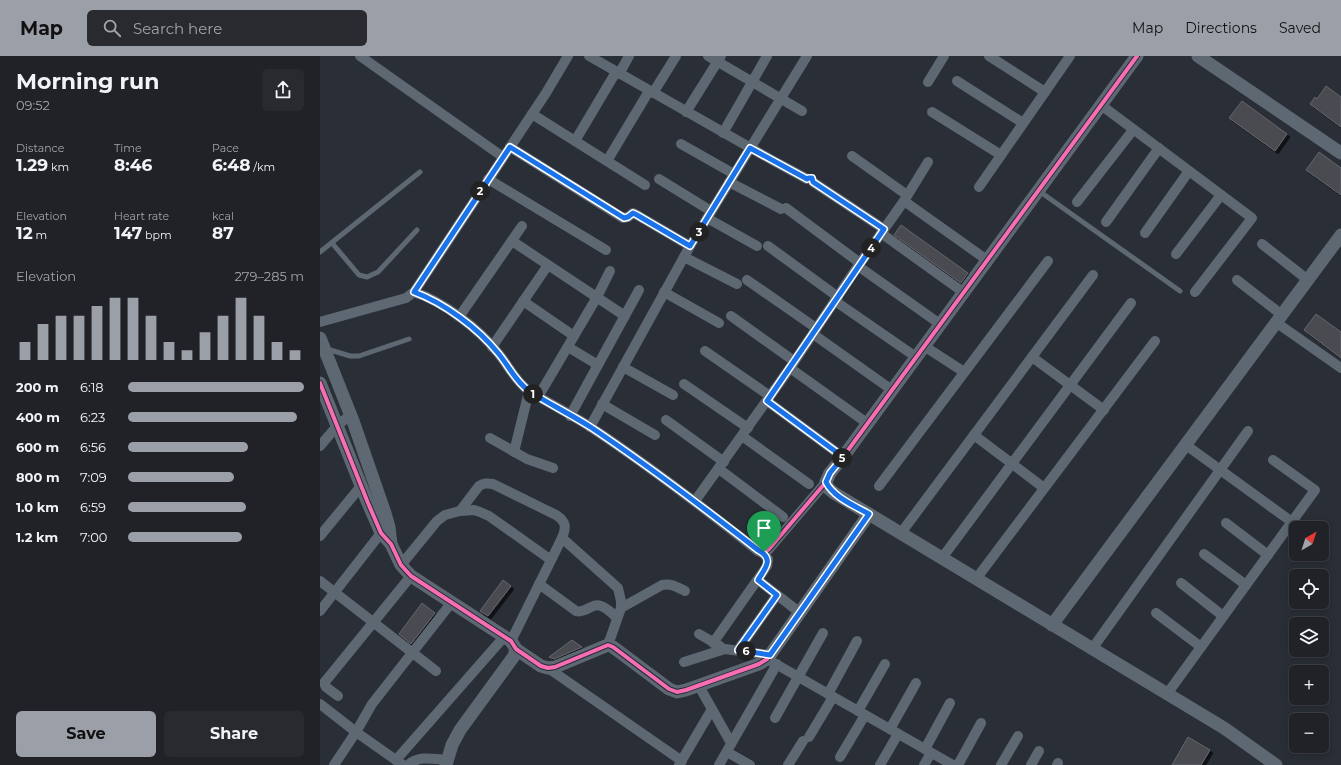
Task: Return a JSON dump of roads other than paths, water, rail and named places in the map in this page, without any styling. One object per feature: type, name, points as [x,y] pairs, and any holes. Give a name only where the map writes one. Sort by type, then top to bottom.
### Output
[{"type":"street","points":[[360,56],[503,157]]},
{"type":"street","points":[[320,322],[406,298],[414,292],[532,114],[568,56]]},
{"type":"street","points":[[588,56],[750,148],[810,180],[883,231],[963,292]]},
{"type":"street","points":[[575,141],[629,56]]},
{"type":"street","points":[[607,161],[676,56]]},
{"type":"street","points":[[708,56],[719,59],[751,81],[802,111]]},
{"type":"street","points":[[722,132],[767,56]]},
{"type":"street","points":[[590,427],[684,256],[807,56]]},
{"type":"street","points":[[928,82],[944,56]]},
{"type":"street","points":[[989,56],[1045,92]]},
{"type":"street","points":[[764,552],[769,549],[826,482],[830,473],[1137,56]]},
{"type":"street","points":[[1198,56],[1341,153]]},
{"type":"street","points":[[980,187],[1045,92],[1066,57]]},
{"type":"street","points":[[686,112],[719,59]]},
{"type":"street","points":[[957,81],[1023,123]]},
{"type":"street","points":[[1101,105],[1252,218],[1195,292]]},
{"type":"street","points":[[932,112],[1001,155]]},
{"type":"street","points":[[532,114],[645,185]]},
{"type":"street","points":[[1077,202],[1133,130]]},
{"type":"street","points":[[682,144],[732,178],[784,208],[940,324]]},
{"type":"street","points":[[510,147],[624,218],[633,213],[690,246]]},
{"type":"street","points":[[1106,222],[1159,148]]},
{"type":"street","points":[[852,156],[987,260]]},
{"type":"street","points":[[695,501],[792,365],[906,198],[928,162]]},
{"type":"street","points":[[1145,233],[1190,171]]},
{"type":"street","points":[[659,179],[757,246]]},
{"type":"street","points":[[488,180],[606,250]]},
{"type":"street","points":[[1176,254],[1221,195]]},
{"type":"street","points":[[459,318],[522,226]]},
{"type":"street","points":[[1052,625],[1341,235]]},
{"type":"street","points":[[512,241],[625,316]]},
{"type":"street","points":[[1262,244],[1308,280]]},
{"type":"street","points":[[768,246],[836,299],[916,357]]},
{"type":"street","points":[[684,256],[737,284]]},
{"type":"street","points":[[879,486],[1048,261]]},
{"type":"street","points":[[492,346],[548,265]]},
{"type":"street","points":[[514,452],[533,394],[568,346],[597,297],[610,271]]},
{"type":"street","points":[[901,533],[1093,275]]},
{"type":"street","points":[[747,280],[892,390]]},
{"type":"street","points":[[1238,280],[1279,319],[1341,368]]},
{"type":"street","points":[[570,416],[639,290]]},
{"type":"street","points":[[414,292],[427,297],[459,318],[492,346],[522,386],[590,427],[636,458],[758,550],[764,552],[768,562],[758,580],[714,643]]},
{"type":"street","points":[[664,292],[720,323]]},
{"type":"street","points":[[523,301],[574,336]]},
{"type":"street","points":[[942,558],[1131,303]]},
{"type":"street","points":[[731,316],[867,423]]},
{"type":"street","points":[[976,578],[1155,341]]},
{"type":"street","points":[[320,611],[385,530],[385,513],[350,415],[322,343]]},
{"type":"street","points":[[568,346],[598,365]]},
{"type":"street","points":[[924,346],[964,372]]},
{"type":"street","points":[[705,351],[769,398],[843,457]]},
{"type":"street","points":[[1032,357],[1104,410]]},
{"type":"street","points":[[623,367],[673,395]]},
{"type":"street","points":[[684,384],[809,484]]},
{"type":"street","points":[[321,389],[361,486],[385,530],[401,565],[412,576],[510,642],[542,666],[548,668],[681,763],[712,709]]},
{"type":"street","points":[[602,404],[655,435]]},
{"type":"street","points":[[320,446],[337,426],[350,415]]},
{"type":"street","points":[[666,420],[783,517]]},
{"type":"street","points":[[1092,649],[1248,431]]},
{"type":"street","points":[[974,435],[1044,488]]},
{"type":"street","points":[[490,438],[535,463],[553,468]]},
{"type":"street","points":[[1186,444],[1291,521]]},
{"type":"street","points":[[1273,460],[1315,490],[1293,521]]},
{"type":"street","points":[[826,482],[828,488],[834,493],[1224,728],[1276,765]]},
{"type":"street","points":[[320,704],[400,763],[510,642],[552,560],[566,528],[565,524],[560,518],[493,484],[483,483],[479,486],[460,511]]},
{"type":"street","points":[[320,536],[361,486]]},
{"type":"street","points":[[401,565],[437,521],[445,515],[460,511],[474,510],[484,514],[552,560]]},
{"type":"street","points":[[719,765],[729,748],[771,659],[799,612],[869,514]]},
{"type":"street","points":[[1226,523],[1268,555]]},
{"type":"street","points":[[1167,694],[1289,526]]},
{"type":"street","points":[[562,538],[618,588],[621,602],[619,613],[608,645]]},
{"type":"street","points":[[1204,554],[1246,585]]},
{"type":"street","points":[[338,696],[326,688],[324,683],[412,576]]},
{"type":"street","points":[[758,580],[799,612]]},
{"type":"street","points":[[320,581],[436,671]]},
{"type":"street","points":[[1180,583],[1223,616]]},
{"type":"street","points":[[540,584],[576,610],[582,612],[599,605],[619,613]]},
{"type":"street","points":[[619,613],[662,585],[670,584],[685,591]]},
{"type":"street","points":[[738,650],[777,595]]},
{"type":"street","points":[[334,765],[356,732],[372,704],[452,602]]},
{"type":"street","points":[[1156,613],[1201,647]]},
{"type":"street","points":[[775,718],[797,676],[823,633]]},
{"type":"street","points":[[699,634],[725,649]]},
{"type":"street","points":[[408,765],[412,761],[419,758],[446,763],[452,745],[460,730],[514,656],[510,642]]},
{"type":"street","points":[[788,765],[806,739],[857,642]]},
{"type":"street","points":[[548,668],[555,667],[608,645],[613,647],[669,689],[677,692],[699,686],[771,659]]},
{"type":"street","points":[[684,662],[725,649],[738,650],[771,659],[797,676],[953,765]]},
{"type":"street","points":[[840,756],[885,664]]},
{"type":"street","points":[[880,765],[916,683]]},
{"type":"street","points":[[699,686],[712,709],[729,748],[750,765]]},
{"type":"street","points":[[924,765],[928,751],[950,703]]},
{"type":"street","points":[[958,765],[981,723]]},
{"type":"street","points":[[1002,765],[1018,736]]},
{"type":"street","points":[[1031,765],[1039,751]]},
{"type":"lane","points":[[320,252],[420,172]]},
{"type":"lane","points":[[1038,190],[1180,291]]},
{"type":"lane","points":[[332,243],[358,275],[367,277],[378,272],[417,230]]},
{"type":"lane","points":[[322,343],[350,356],[359,356],[409,339]]}]
